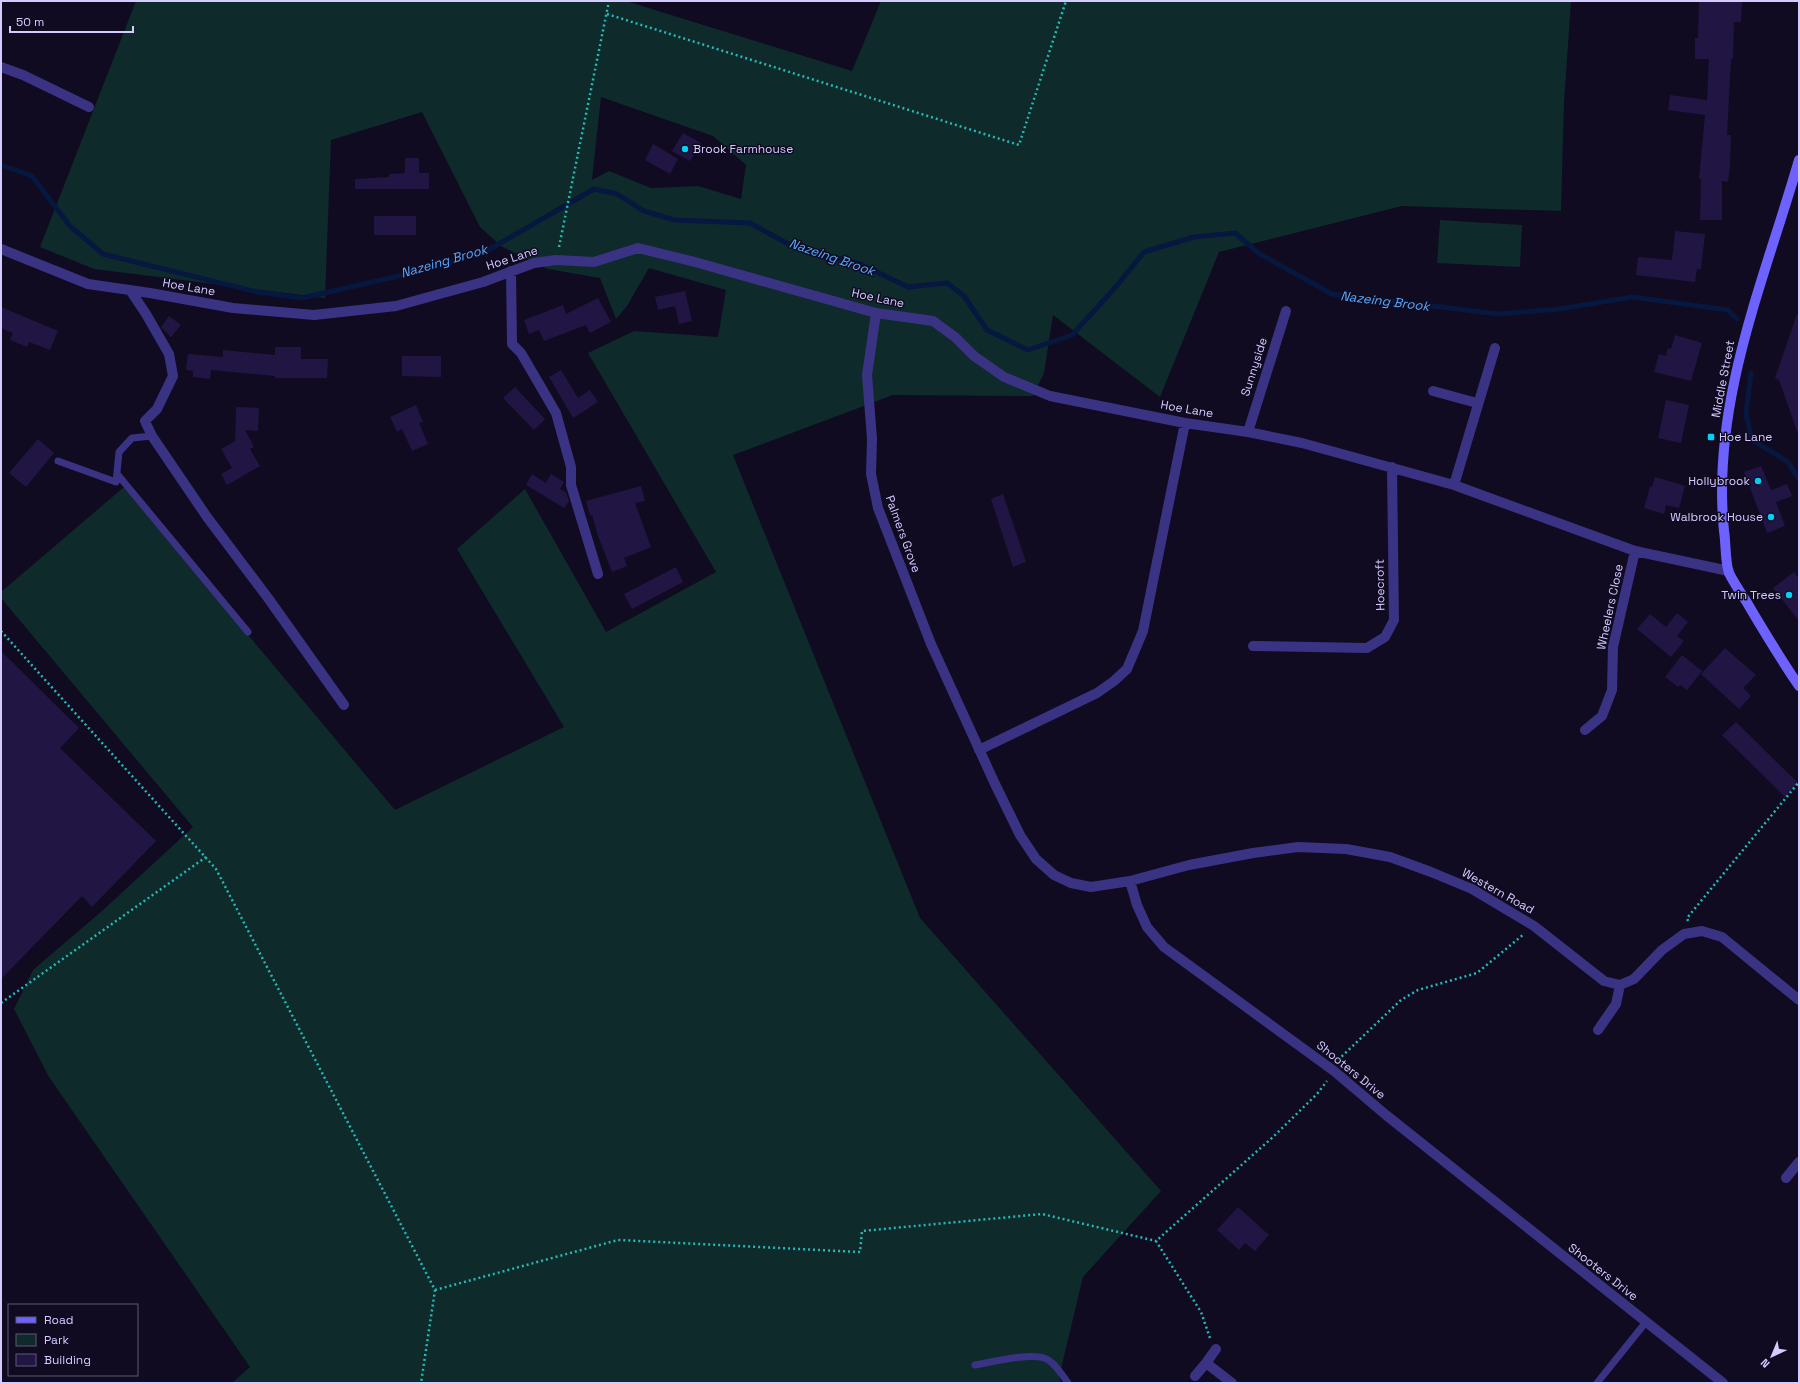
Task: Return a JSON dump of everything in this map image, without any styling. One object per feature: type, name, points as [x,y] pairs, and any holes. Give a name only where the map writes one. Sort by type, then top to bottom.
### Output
[{"type":"street","points":[[1,68],[23,75],[89,106]]},
{"type":"street","name":"Middle Street","points":[[1799,160],[1786,207],[1761,278],[1730,400],[1722,472],[1724,521],[1729,571],[1766,636],[1799,686]]},
{"type":"street","name":"Hoe Lane","points":[[1,249],[88,284],[233,308],[314,315],[396,306],[482,282],[534,263],[556,260],[594,262],[638,248],[695,262],[876,313],[932,321],[955,337],[974,356],[1004,377],[1050,396],[1185,423],[1248,432],[1302,443],[1454,485],[1635,551],[1729,571]]},
{"type":"street","points":[[511,271],[512,344],[521,353],[556,413],[571,467],[571,485],[598,574]]},
{"type":"street","points":[[130,290],[169,354],[173,376],[157,408],[145,421],[152,436],[206,517],[268,598],[344,704]]},
{"type":"street","name":"Sunnyside","points":[[1248,432],[1286,311]]},
{"type":"street","name":"Palmers Grove","points":[[876,313],[867,375],[872,439],[871,474],[877,504],[888,538],[931,644],[995,784],[1020,835],[1036,859],[1054,875],[1071,883],[1091,887],[1130,881]]},
{"type":"street","points":[[1454,485],[1477,403],[1495,348]]},
{"type":"street","points":[[1433,391],[1477,403]]},
{"type":"street","points":[[979,750],[1097,693],[1114,681],[1127,669],[1143,631],[1185,423]]},
{"type":"street","name":"Hoecroft","points":[[1253,646],[1368,648],[1385,637],[1394,620],[1392,468]]},
{"type":"street","name":"Wheelers Close","points":[[1585,730],[1602,716],[1612,690],[1612,648],[1635,551]]},
{"type":"street","name":"Western Road","points":[[1130,881],[1189,865],[1253,853],[1298,848],[1346,848],[1390,857],[1472,889],[1534,926],[1604,981],[1620,985]]},
{"type":"street","name":"Shooters Drive","points":[[1130,881],[1137,905],[1147,927],[1164,947],[1332,1070],[1719,1382]]},
{"type":"street","points":[[1598,1030],[1616,1004],[1620,985],[1634,979],[1662,950],[1684,934],[1694,932],[1702,931],[1722,938],[1799,1000]]},
{"type":"street","points":[[1786,1178],[1799,1162]]},
{"type":"street","points":[[1195,1376],[1216,1349]]},
{"type":"street","points":[[1206,1363],[1232,1383]]},
{"type":"lane","points":[[58,461],[116,482],[118,475],[119,452],[132,438],[152,436]]},
{"type":"lane","points":[[118,475],[248,632]]},
{"type":"lane","points":[[1597,1383],[1646,1322]]},
{"type":"lane","points":[[975,1365],[1032,1356],[1044,1358],[1055,1366],[1068,1383]]},
{"type":"path","points":[[556,260],[609,1]]},
{"type":"path","points":[[607,14],[1019,145],[1066,1]]},
{"type":"path","points":[[1,630],[216,869],[435,1290],[421,1383]]},
{"type":"path","points":[[1694,932],[1687,918],[1799,782]]},
{"type":"path","points":[[1,1003],[206,857]]},
{"type":"path","points":[[1156,1241],[1273,1137],[1317,1094],[1332,1070],[1352,1046],[1401,1000],[1418,990],[1477,973],[1534,926]]},
{"type":"path","points":[[435,1290],[618,1240],[860,1252],[862,1231],[1042,1214],[1156,1241],[1201,1312],[1216,1349]]},
{"type":"green space","points":[[136,1],[626,1],[852,71],[881,1],[1571,1],[1564,103],[1561,211],[1402,206],[1219,252],[1160,397],[1053,315],[1044,373],[1033,396],[893,395],[733,455],[920,918],[1161,1191],[1083,1277],[1059,1377],[1061,1383],[232,1383],[250,1367],[49,1077],[14,1009],[33,970],[102,911],[193,827],[1,598],[1,592],[124,487],[395,810],[564,727],[457,549],[525,489],[606,632],[716,572],[588,353],[634,331],[718,337],[726,290],[649,268],[627,306],[616,319],[600,278],[548,269],[501,246],[480,227],[422,112],[331,140],[325,298],[94,269],[40,247]],"holes":[[[601,97],[713,136],[746,165],[741,199],[698,186],[651,188],[609,171],[592,180]]]},
{"type":"green space","points":[[1440,220],[1522,225],[1520,267],[1437,263]]},
{"type":"building","points":[[1699,1],[1742,1],[1741,22],[1734,22],[1733,59],[1731,59],[1727,135],[1731,135],[1730,167],[1728,182],[1722,181],[1722,220],[1700,220],[1701,179],[1699,179],[1705,115],[1668,110],[1670,95],[1707,100],[1709,59],[1695,59],[1695,38],[1698,38]]},
{"type":"building","points":[[683,133],[701,143],[690,161],[672,151]]},
{"type":"building","points":[[653,144],[678,159],[670,174],[645,160]]},
{"type":"building","points":[[405,158],[419,158],[419,173],[429,173],[429,189],[355,189],[355,179],[389,177],[389,174],[405,173]]},
{"type":"building","points":[[374,216],[416,216],[416,235],[374,235]]},
{"type":"building","points":[[1675,231],[1705,234],[1701,269],[1697,269],[1695,282],[1636,275],[1638,257],[1672,260]]},
{"type":"building","points":[[685,291],[692,321],[679,324],[675,306],[658,310],[655,297]]},
{"type":"building","points":[[598,298],[611,322],[590,333],[586,325],[544,341],[539,330],[529,334],[524,320],[563,305],[566,314]]},
{"type":"building","points":[[1,307],[58,331],[50,350],[29,342],[27,347],[10,340],[13,333],[1,328]]},
{"type":"building","points":[[1797,314],[1799,315],[1799,430],[1797,431],[1779,380],[1775,378]]},
{"type":"building","points":[[169,316],[181,325],[171,337],[161,327]]},
{"type":"building","points":[[1675,335],[1702,343],[1691,381],[1654,372],[1659,354],[1666,356],[1668,348],[1671,349]]},
{"type":"building","points":[[275,347],[301,347],[301,359],[328,359],[327,378],[275,378],[275,376],[211,370],[210,379],[193,377],[193,371],[186,370],[188,354],[223,357],[223,350],[275,355]]},
{"type":"building","points":[[402,356],[441,356],[441,377],[402,376]]},
{"type":"building","points":[[561,370],[578,398],[590,390],[598,402],[573,418],[549,377]]},
{"type":"building","points":[[515,387],[545,419],[534,430],[503,398]]},
{"type":"building","points":[[1666,400],[1689,405],[1681,443],[1658,438]]},
{"type":"building","points":[[416,405],[423,422],[419,423],[428,444],[412,451],[402,429],[397,432],[390,417]]},
{"type":"building","points":[[236,407],[259,408],[258,431],[245,430],[254,447],[250,449],[260,466],[227,485],[221,474],[232,468],[221,449],[235,441]]},
{"type":"building","points":[[38,439],[54,453],[26,487],[9,473]]},
{"type":"building","points":[[1761,466],[1771,490],[1787,484],[1792,496],[1776,502],[1785,526],[1767,533],[1744,472]]},
{"type":"building","points":[[532,474],[546,483],[551,474],[564,482],[560,489],[566,492],[569,501],[564,508],[526,485]]},
{"type":"building","points":[[1655,477],[1685,486],[1679,508],[1666,505],[1664,514],[1644,508],[1650,487],[1652,487]]},
{"type":"building","points":[[641,486],[645,501],[635,503],[651,547],[624,558],[627,566],[612,572],[598,536],[592,515],[590,516],[586,501]]},
{"type":"building","points":[[1003,494],[1026,562],[1013,567],[991,499]]},
{"type":"building","points":[[676,567],[683,582],[632,609],[624,594]]},
{"type":"building","name":"Twin Trees","points":[[1794,572],[1799,579],[1799,621],[1773,588]]},
{"type":"building","points":[[1677,613],[1688,622],[1677,636],[1684,641],[1671,657],[1637,629],[1650,614],[1666,627]]},
{"type":"building","points":[[1725,648],[1756,675],[1743,688],[1751,696],[1739,709],[1701,674]]},
{"type":"building","points":[[1,651],[79,728],[60,748],[156,841],[92,907],[82,896],[1,979]]},
{"type":"building","points":[[1682,655],[1702,671],[1687,690],[1680,685],[1678,687],[1665,677]]},
{"type":"building","points":[[1736,722],[1798,783],[1785,797],[1722,735]]},
{"type":"building","points":[[1238,1207],[1269,1235],[1255,1251],[1245,1243],[1239,1250],[1217,1230]]},
{"type":"waterway","name":"Nazeing Brook","points":[[1,165],[32,176],[70,226],[103,254],[257,292],[302,298],[403,275],[483,253],[594,189],[617,194],[644,211],[675,220],[750,223],[792,246],[860,264],[908,287],[947,283],[964,296],[987,330],[1028,350],[1072,335],[1114,289],[1144,252],[1194,237],[1235,233],[1260,254],[1332,294],[1499,314],[1559,309],[1633,297],[1728,310],[1737,319]]},
{"type":"waterway","name":"Nazeing Brook","points":[[1751,373],[1746,414],[1752,440],[1787,461],[1799,479]]},
{"type":"place","name":"Brook Farmhouse","points":[[685,149]]},
{"type":"place","name":"Hoe Lane","points":[[1711,437]]},
{"type":"place","name":"Hollybrook","points":[[1758,481]]},
{"type":"place","name":"Walbrook House","points":[[1771,517]]},
{"type":"place","name":"Twin Trees","points":[[1789,595]]}]
